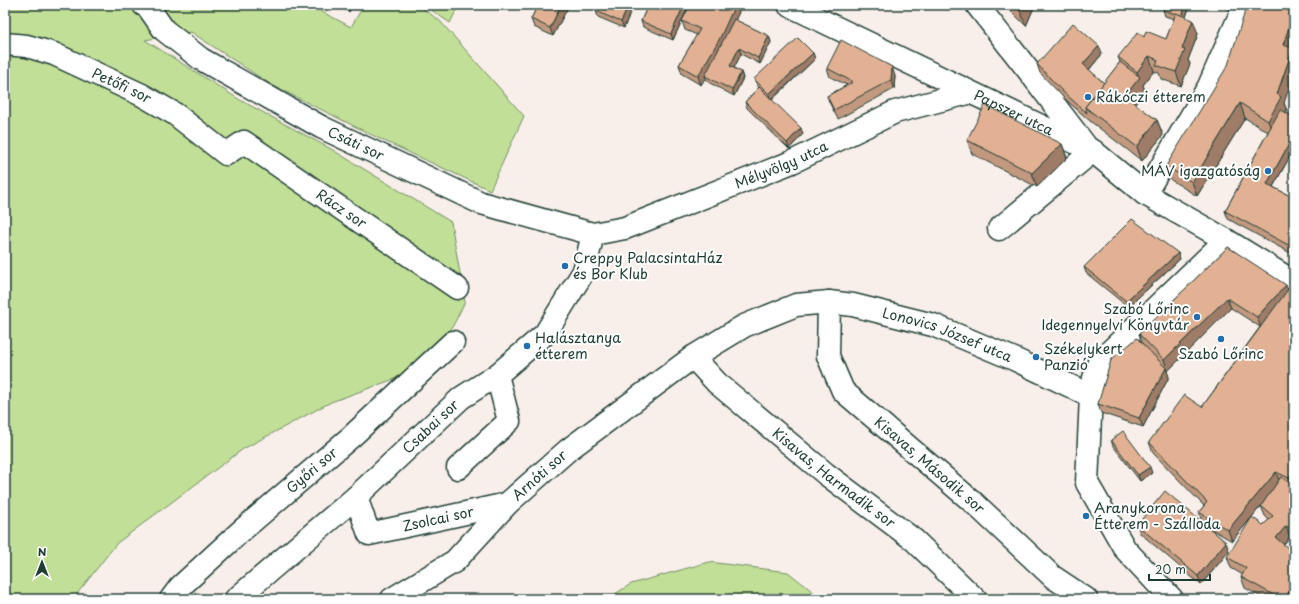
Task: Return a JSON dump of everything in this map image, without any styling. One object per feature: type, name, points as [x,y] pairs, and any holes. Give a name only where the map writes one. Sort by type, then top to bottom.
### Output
[{"type":"street","name":"Csáti sor","points":[[144,5],[148,7],[164,30],[201,59],[321,127],[481,203],[593,234]]},
{"type":"street","name":"Papszer utca","points":[[789,5],[1090,150],[1146,194],[1226,240],[1294,282]]},
{"type":"street","points":[[977,5],[1090,150],[1073,167],[999,229]]},
{"type":"street","points":[[1146,194],[1209,86],[1241,13],[1242,5]]},
{"type":"street","name":"Petőfi sor","points":[[5,44],[27,46],[54,54],[129,89],[175,114],[226,154]]},
{"type":"street","name":"Mélyvölgy utca","points":[[593,234],[625,228],[792,162],[895,112],[968,92]]},
{"type":"street","name":"Rácz sor","points":[[226,154],[244,142],[457,288]]},
{"type":"street","name":"Csabai sor","points":[[236,599],[356,497],[461,398],[497,375],[545,334],[584,271],[593,234]]},
{"type":"street","points":[[1172,599],[1125,549],[1087,483],[1092,385],[1098,362],[1226,240]]},
{"type":"street","name":"Lonovics József utca","points":[[693,357],[744,326],[796,305],[829,302],[853,305],[933,325],[1014,359],[1091,396]]},
{"type":"street","name":"Kisavas, Második sor","points":[[829,302],[828,356],[843,392],[974,504],[1053,577],[1086,599]]},
{"type":"street","name":"Győri sor","points":[[171,599],[180,587],[241,531],[352,436],[453,342]]},
{"type":"street","name":"Arnóti sor","points":[[392,599],[455,561],[507,504],[568,450],[693,357]]},
{"type":"street","name":"Kisavas, Harmadik sor","points":[[693,357],[717,383],[814,464],[914,540],[975,599]]},
{"type":"street","points":[[458,468],[509,421],[497,375]]},
{"type":"street","name":"Zsolcai sor","points":[[356,497],[369,534],[507,504]]},
{"type":"green space","points":[[5,5],[309,5],[351,27],[364,5],[418,5],[440,21],[524,116],[490,190],[378,138],[270,84],[191,32],[145,40],[240,100],[331,149],[451,222],[465,302],[433,365],[331,402],[243,449],[117,543],[73,599],[5,599]]},
{"type":"green space","points":[[424,5],[459,5],[450,23]]},
{"type":"green space","points":[[709,562],[788,572],[822,599],[607,599],[631,584]]},
{"type":"building","points":[[538,5],[561,5],[550,28],[531,19]]},
{"type":"building","points":[[599,5],[629,5],[621,22],[596,11]]},
{"type":"building","points":[[648,5],[684,5],[671,34],[641,21]]},
{"type":"building","points":[[690,5],[735,5],[720,38],[698,76],[679,65],[700,29],[682,21]]},
{"type":"building","points":[[1014,5],[1023,5],[1020,11]]},
{"type":"building","points":[[1165,5],[1186,5],[1182,16],[1163,10]]},
{"type":"building","points":[[1247,5],[1294,5],[1294,12],[1283,45],[1293,48],[1277,94],[1281,97],[1268,121],[1240,103],[1192,182],[1166,166],[1228,65]]},
{"type":"building","points":[[1176,13],[1193,20],[1182,49],[1185,50],[1176,72],[1156,65],[1158,60],[1149,56],[1137,72],[1118,57],[1138,32],[1144,37],[1146,31],[1166,39]]},
{"type":"building","points":[[734,19],[769,36],[758,58],[739,48],[730,66],[741,72],[732,90],[705,76]]},
{"type":"building","points":[[1073,23],[1099,46],[1083,64],[1104,83],[1085,107],[1087,113],[1061,90],[1037,64]]},
{"type":"building","points":[[798,38],[813,53],[769,94],[754,79]]},
{"type":"building","points":[[841,40],[892,67],[891,80],[834,110],[827,96],[853,82],[827,68]]},
{"type":"building","points":[[1120,62],[1140,77],[1125,96],[1157,120],[1137,147],[1085,107]]},
{"type":"building","points":[[759,87],[801,128],[787,143],[745,102]]},
{"type":"building","points":[[985,105],[1062,144],[1032,173],[967,140]]},
{"type":"building","name":"MÁV igazgatóság","points":[[1280,110],[1294,117],[1294,135],[1267,184],[1294,198],[1294,248],[1225,211]]},
{"type":"building","points":[[1132,219],[1178,253],[1126,301],[1084,267]]},
{"type":"building","name":"Szabó Lőrinc Idegennyelvi Könyvtár","points":[[1228,247],[1286,285],[1257,317],[1227,298],[1164,360],[1139,334]]},
{"type":"building","points":[[1289,288],[1294,291],[1294,471],[1289,478],[1276,472],[1228,530],[1199,512],[1207,502],[1149,442],[1184,395],[1202,407]]},
{"type":"building","points":[[1137,338],[1166,368],[1139,418],[1098,404],[1111,360]]},
{"type":"building","points":[[1123,431],[1150,467],[1138,475],[1111,440]]},
{"type":"building","points":[[1281,477],[1294,486],[1294,530],[1286,526],[1276,538],[1294,553],[1294,585],[1284,599],[1281,599],[1241,577],[1246,568],[1227,557],[1252,517],[1263,525],[1273,516],[1261,506]]},
{"type":"building","points":[[1165,491],[1226,542],[1198,576],[1137,525]]},
{"type":"place","name":"Rákóczi étterem","points":[[1088,97]]},
{"type":"place","name":"MÁV igazgatóság","points":[[1268,171]]},
{"type":"place","name":"Creppy PalacsintaHáz és Bor Klub","points":[[565,266]]},
{"type":"place","name":"Szabó Lőrinc Idegennyelvi Könyvtár","points":[[1197,317]]},
{"type":"place","name":"Szabó Lőrinc","points":[[1221,339]]},
{"type":"place","name":"Halásztanya étterem","points":[[527,346]]},
{"type":"place","name":"Székelykert Panzió","points":[[1036,357]]},
{"type":"place","name":"Aranykorona Étterem - Szálloda","points":[[1086,516]]}]
